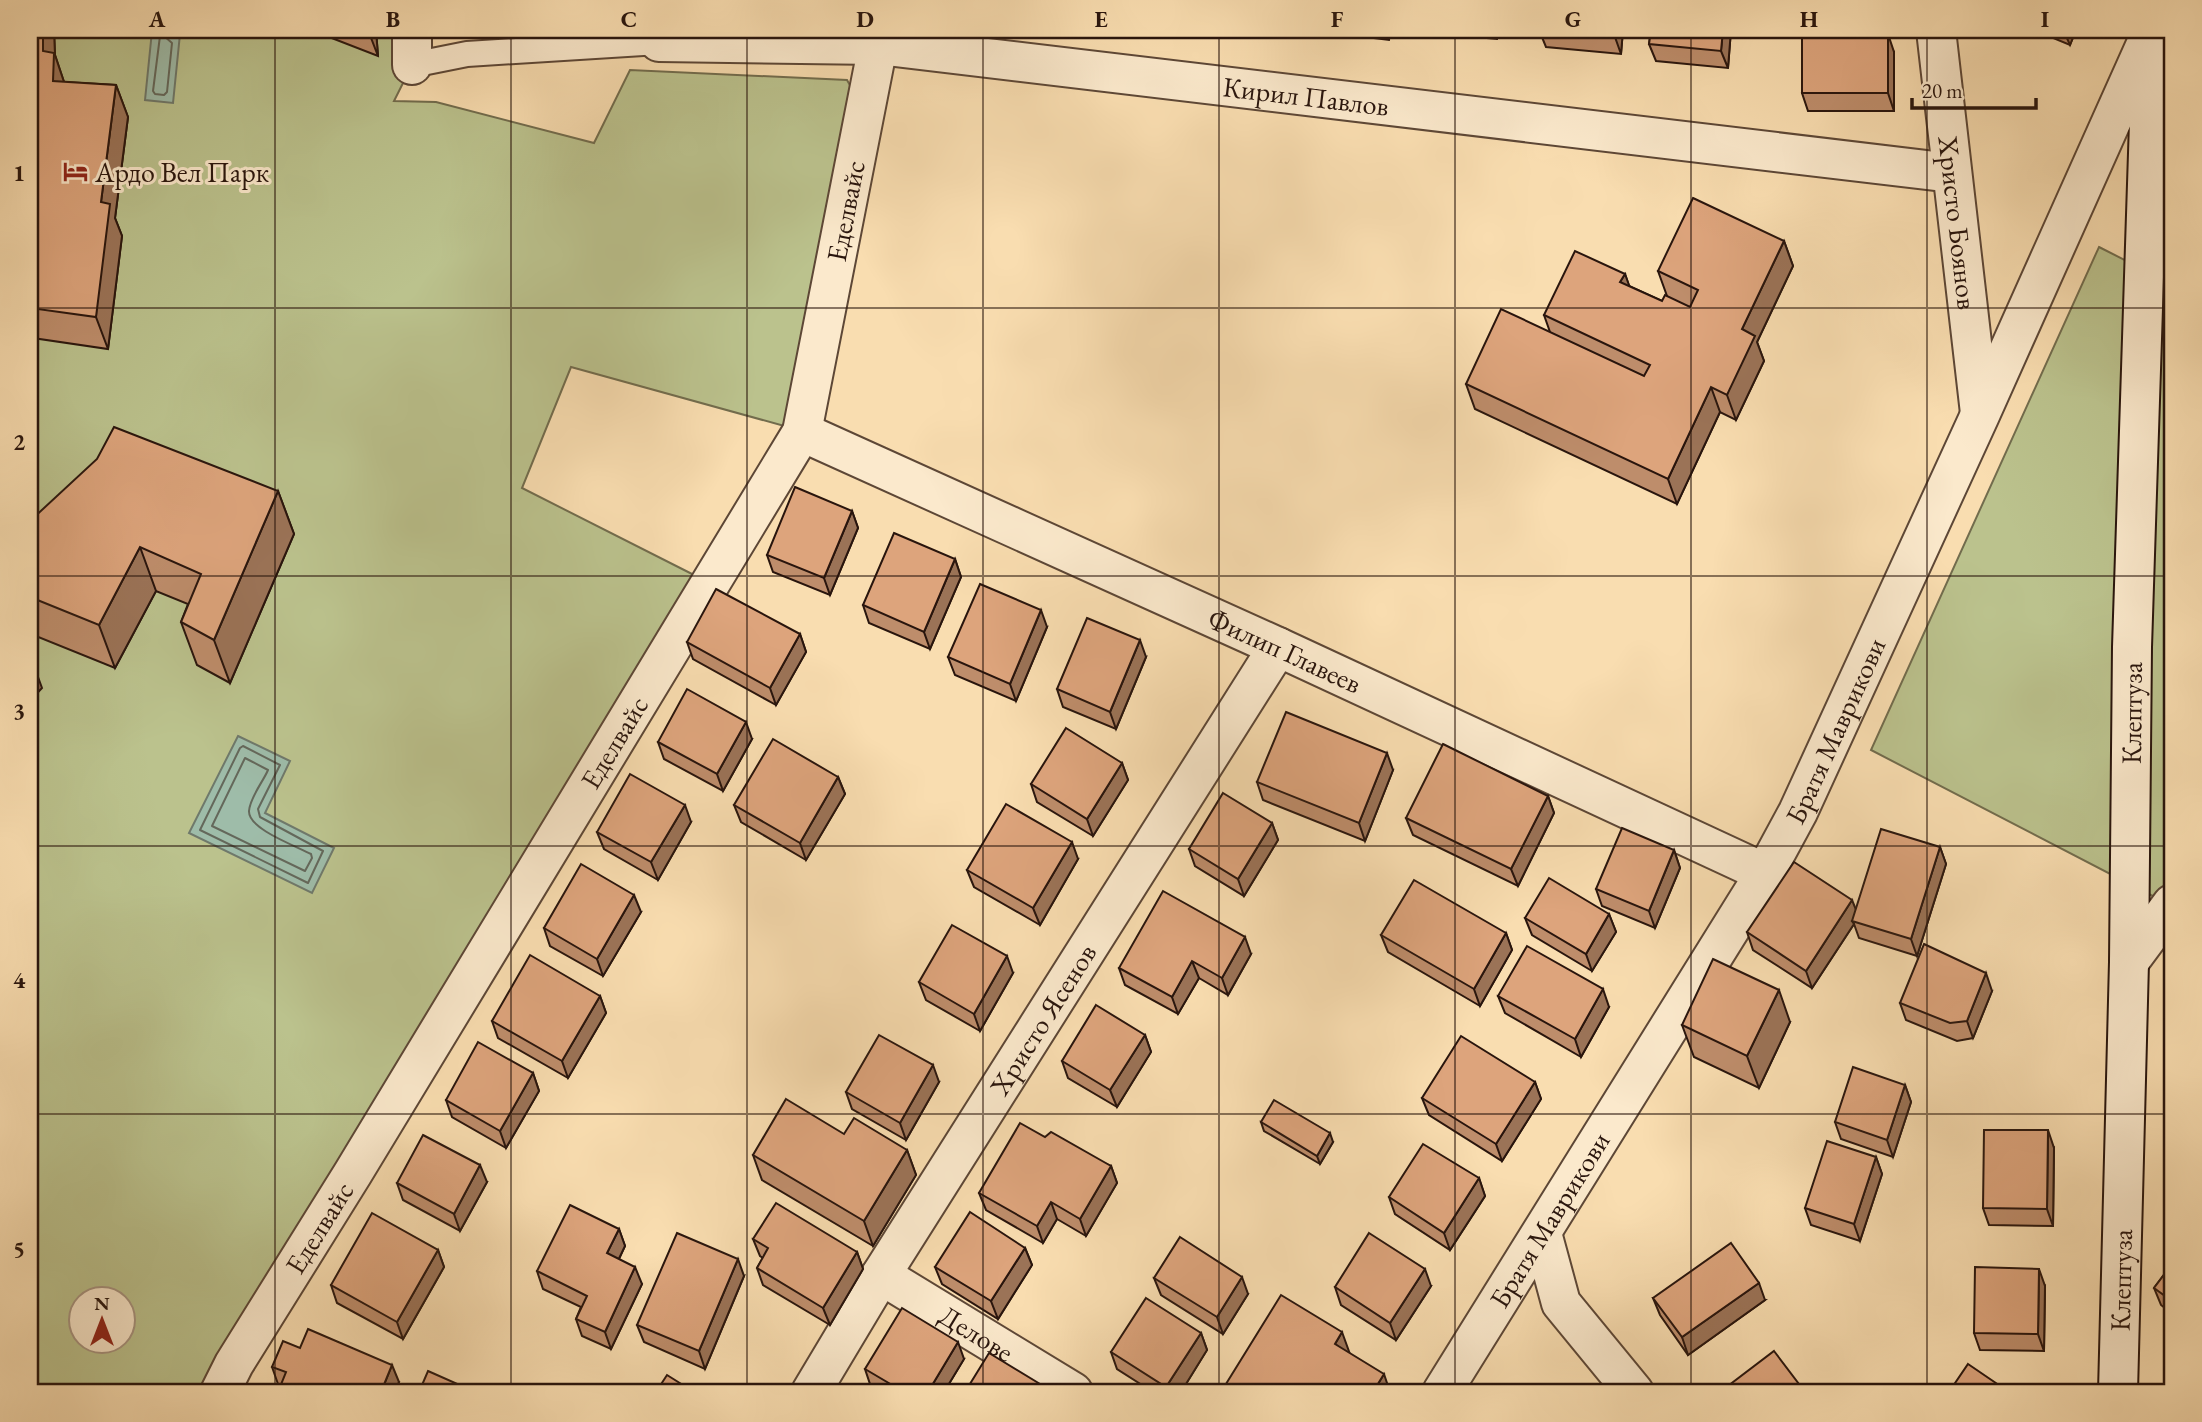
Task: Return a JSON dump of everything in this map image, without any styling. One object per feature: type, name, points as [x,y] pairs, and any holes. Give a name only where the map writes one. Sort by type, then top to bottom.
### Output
[{"type":"street","name":"Христо Боянов","points":[[1936,30],[1980,415]]},
{"type":"street","name":"Братя Маврикови","points":[[1442,1392],[1765,873],[1797,812],[1980,415],[2152,31]]},
{"type":"street","name":"Клептуза","points":[[2118,1392],[2129,962],[2132,647],[2152,31]]},
{"type":"street","name":"Кирил Павлов","points":[[659,36],[878,45],[1952,173]]},
{"type":"street","name":"Еделвайс","points":[[220,1392],[234,1364],[353,1173],[802,432],[878,45]]},
{"type":"street","name":"Филип Главеев","points":[[802,432],[1278,647],[1765,873]]},
{"type":"street","name":"Христо Ясенов","points":[[811,1392],[881,1275],[1278,647]]},
{"type":"street","points":[[2129,962],[2172,904]]},
{"type":"street","points":[[1542,1233],[1561,1303],[1634,1392]]},
{"type":"street","name":"Делове","points":[[881,1275],[1073,1392]]},
{"type":"lane","points":[[412,47],[467,54],[659,36]]},
{"type":"green space","points":[[30,30],[412,30],[412,65],[394,101],[436,102],[594,143],[630,70],[847,80],[863,108],[788,427],[571,367],[522,488],[698,577],[209,1392],[30,1392]]},
{"type":"green space","points":[[2099,247],[2172,284],[2172,906],[1871,750]]},
{"type":"water","points":[[152,31],[180,34],[173,103],[145,100]]},
{"type":"water","points":[[238,736],[290,761],[265,813],[334,848],[312,893],[189,833]]},
{"type":"building","name":"Ардо Вел Парк","points":[[30,30],[43,30],[43,51],[54,53],[53,81],[116,85],[101,202],[110,204],[96,317],[30,308]]},
{"type":"building","points":[[1539,30],[1615,30],[1615,37]]},
{"type":"building","points":[[1651,30],[1723,30],[1721,51],[1649,44]]},
{"type":"building","points":[[2051,30],[2069,30],[2066,36]]},
{"type":"building","points":[[1802,34],[1888,34],[1888,93],[1802,93]]},
{"type":"building","points":[[1693,198],[1784,241],[1742,329],[1755,336],[1727,395],[1711,387],[1668,479],[1466,384],[1501,309],[1644,376],[1650,365],[1544,315],[1575,251],[1625,274],[1620,282],[1662,301],[1665,295],[1690,307],[1698,290],[1658,271]]},
{"type":"building","points":[[114,427],[278,491],[214,640],[181,622],[201,574],[140,547],[99,625],[30,597],[30,521],[97,459]]},
{"type":"building","points":[[795,487],[852,511],[824,578],[767,555]]},
{"type":"building","points":[[894,533],[955,559],[924,632],[863,605]]},
{"type":"building","points":[[980,584],[1041,610],[1010,684],[948,657]]},
{"type":"building","points":[[716,589],[800,634],[770,688],[687,642]]},
{"type":"building","points":[[1087,618],[1140,640],[1110,712],[1057,689]]},
{"type":"building","points":[[687,689],[746,722],[717,774],[658,742]]},
{"type":"building","points":[[1286,712],[1387,753],[1359,823],[1257,782]]},
{"type":"building","points":[[1066,728],[1122,763],[1087,819],[1031,784]]},
{"type":"building","points":[[773,739],[838,777],[800,843],[734,805]]},
{"type":"building","points":[[1443,744],[1548,796],[1511,869],[1406,818]]},
{"type":"building","points":[[630,774],[685,805],[651,862],[597,832]]},
{"type":"building","points":[[1223,793],[1272,823],[1238,879],[1189,849]]},
{"type":"building","points":[[1006,804],[1072,842],[1033,908],[967,870]]},
{"type":"building","points":[[1622,828],[1674,850],[1649,911],[1596,889]]},
{"type":"building","points":[[1881,829],[1940,847],[1911,939],[1852,921]]},
{"type":"building","points":[[1794,862],[1852,900],[1806,971],[1747,932]]},
{"type":"building","points":[[581,864],[634,895],[597,959],[544,928]]},
{"type":"building","points":[[1549,878],[1609,914],[1586,954],[1525,918]]},
{"type":"building","points":[[1414,880],[1506,933],[1474,989],[1381,935]]},
{"type":"building","points":[[1163,891],[1245,937],[1222,978],[1192,961],[1172,997],[1119,968]]},
{"type":"building","points":[[952,925],[1007,956],[974,1014],[919,982]]},
{"type":"building","points":[[1924,944],[1986,973],[1967,1021],[1950,1023],[1900,1003]]},
{"type":"building","points":[[1527,946],[1603,989],[1575,1039],[1498,996]]},
{"type":"building","points":[[530,955],[600,996],[562,1061],[492,1021]]},
{"type":"building","points":[[1713,959],[1779,990],[1747,1056],[1682,1025]]},
{"type":"building","points":[[1096,1005],[1145,1035],[1110,1090],[1062,1061]]},
{"type":"building","points":[[879,1035],[933,1065],[900,1123],[846,1092]]},
{"type":"building","points":[[1461,1036],[1535,1082],[1496,1144],[1422,1098]]},
{"type":"building","points":[[478,1042],[533,1073],[500,1131],[446,1100]]},
{"type":"building","points":[[1853,1067],[1905,1085],[1887,1140],[1835,1122]]},
{"type":"building","points":[[786,1099],[844,1134],[854,1118],[907,1150],[864,1221],[753,1155]]},
{"type":"building","points":[[1274,1100],[1330,1133],[1317,1156],[1261,1122]]},
{"type":"building","points":[[1020,1123],[1045,1137],[1051,1132],[1111,1166],[1080,1219],[1051,1202],[1037,1226],[979,1193]]},
{"type":"building","points":[[1984,1130],[2048,1130],[2047,1209],[1983,1208]]},
{"type":"building","points":[[423,1135],[480,1165],[454,1214],[397,1183]]},
{"type":"building","points":[[1827,1141],[1876,1157],[1854,1224],[1805,1208]]},
{"type":"building","points":[[1423,1144],[1479,1178],[1444,1233],[1389,1197]]},
{"type":"building","points":[[776,1203],[857,1252],[823,1308],[757,1268],[768,1248],[753,1239]]},
{"type":"building","points":[[570,1205],[619,1229],[607,1253],[635,1267],[605,1332],[576,1319],[587,1296],[537,1271]]},
{"type":"building","points":[[970,1212],[1025,1248],[991,1301],[935,1267]]},
{"type":"building","points":[[372,1213],[438,1250],[397,1322],[331,1285]]},
{"type":"building","points":[[677,1233],[738,1259],[699,1351],[637,1325]]},
{"type":"building","points":[[1369,1233],[1425,1269],[1390,1323],[1335,1287]]},
{"type":"building","points":[[1180,1237],[1242,1277],[1217,1317],[1154,1278]]},
{"type":"building","points":[[1731,1243],[1759,1283],[1682,1337],[1653,1298]]},
{"type":"building","points":[[2172,1264],[2172,1301],[2154,1288]]},
{"type":"building","points":[[1975,1267],[2039,1269],[2038,1334],[1974,1333]]},
{"type":"building","points":[[1281,1295],[1342,1332],[1335,1344],[1384,1374],[1373,1392],[1221,1392]]},
{"type":"building","points":[[1146,1298],[1201,1333],[1166,1387],[1111,1352]]},
{"type":"building","points":[[902,1308],[958,1342],[928,1392],[904,1392],[865,1369]]},
{"type":"building","points":[[308,1329],[392,1365],[381,1392],[278,1392],[286,1372],[272,1367],[283,1341],[300,1348]]},
{"type":"building","points":[[1774,1351],[1805,1392],[1720,1392]]},
{"type":"building","points":[[989,1353],[1045,1387],[1042,1392],[965,1392]]},
{"type":"building","points":[[1968,1364],[2009,1392],[1949,1392]]},
{"type":"building","points":[[428,1371],[462,1386],[460,1392],[419,1392]]},
{"type":"building","points":[[667,1375],[694,1392],[656,1392]]},
{"type":"building","points":[[1920,1385],[1931,1392],[1915,1392]]},
{"type":"place","name":"Ардо Вел Парк","points":[[75,172]]}]
